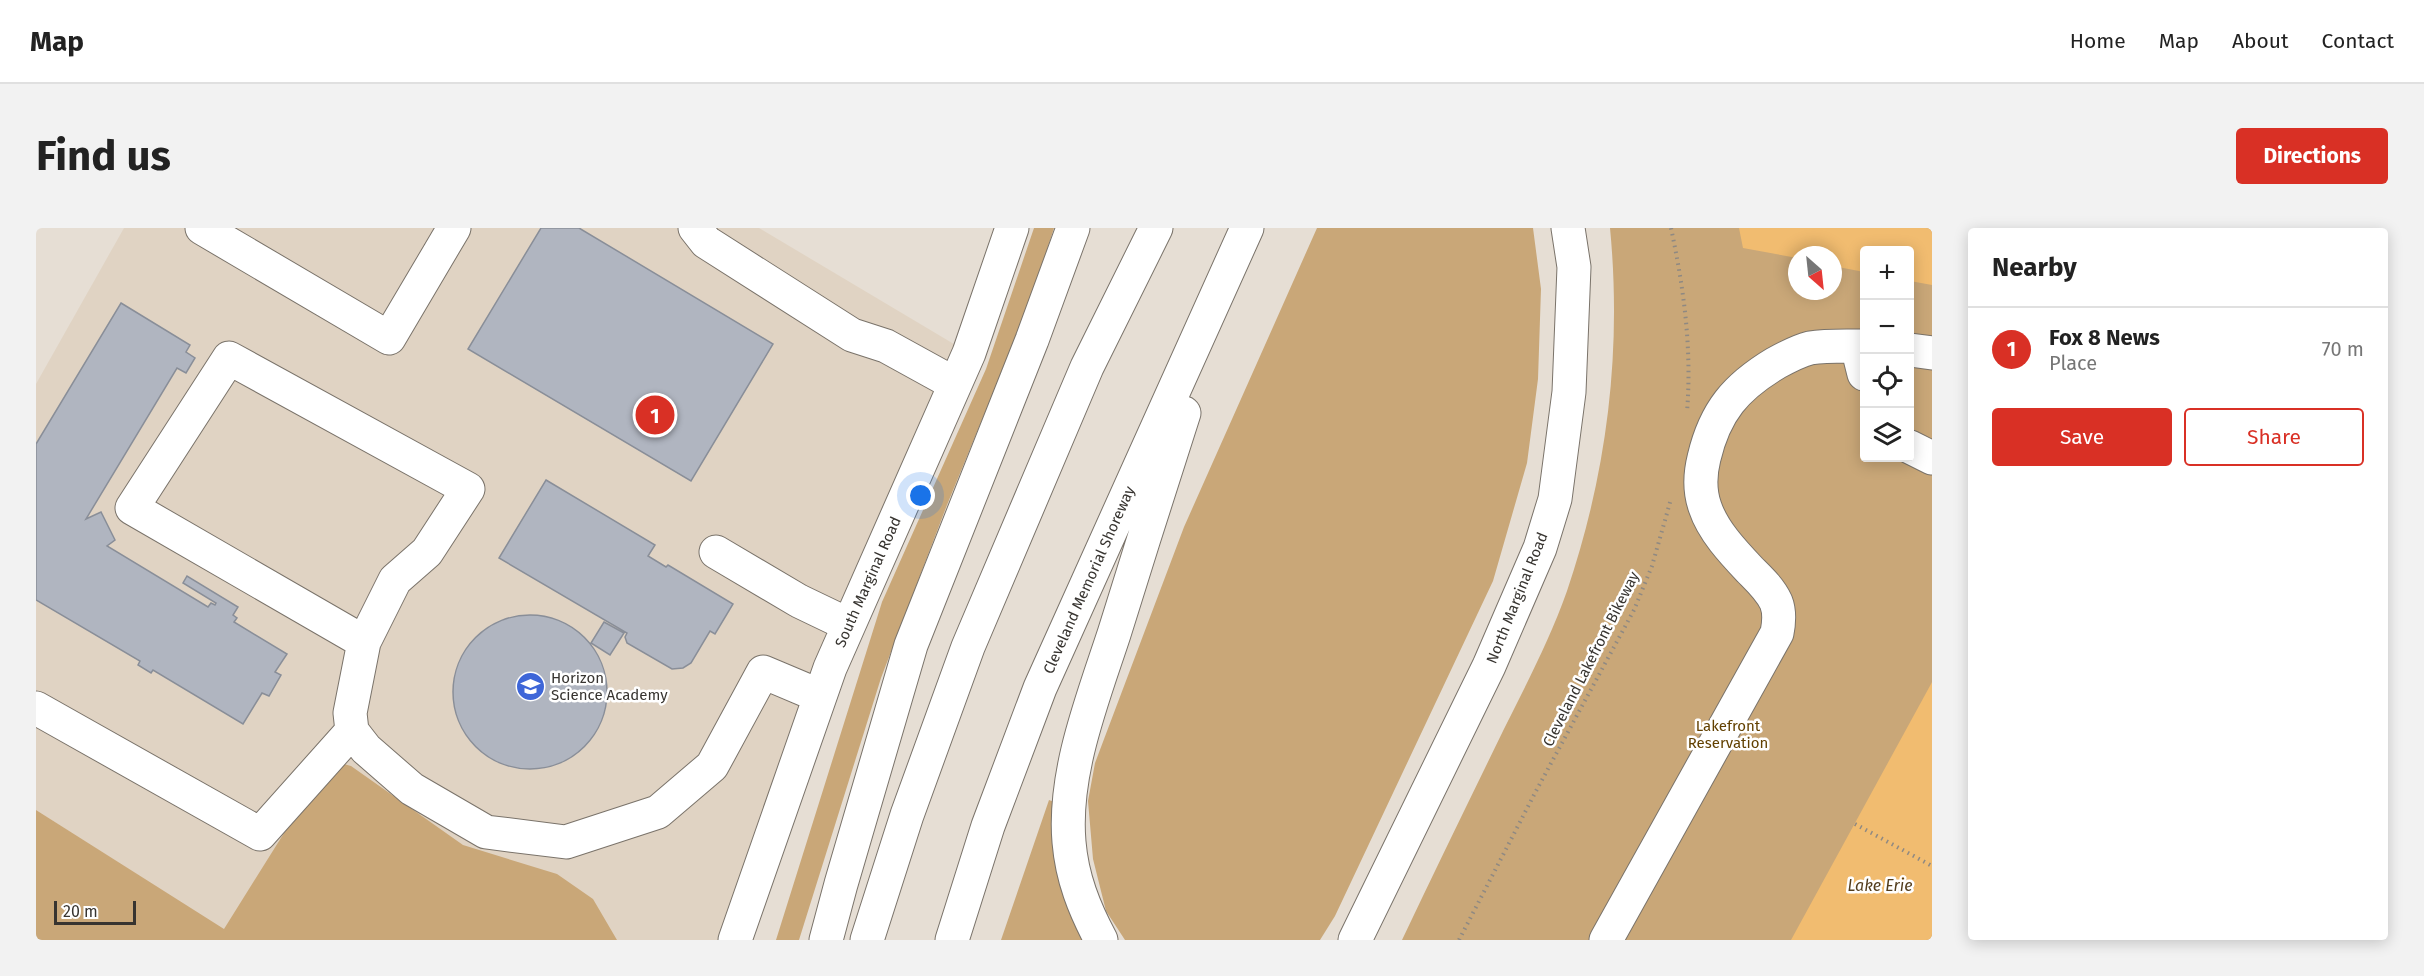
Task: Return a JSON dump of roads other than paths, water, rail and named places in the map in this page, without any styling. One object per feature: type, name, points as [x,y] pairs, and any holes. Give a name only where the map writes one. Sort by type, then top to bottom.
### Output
[{"type":"main road","points":[[202,228],[389,338],[454,228]]},
{"type":"main road","points":[[695,228],[706,242],[852,335],[886,346],[955,384]]},
{"type":"main road","points":[[723,228],[861,318],[886,346]]},
{"type":"main road","name":"South Marginal Road","points":[[735,940],[820,696],[969,352],[1012,228]]},
{"type":"main road","points":[[826,940],[840,884],[911,645],[1032,340],[1073,228]]},
{"type":"main road","points":[[867,940],[907,815],[968,647],[1087,367],[1156,228]]},
{"type":"main road","name":"Cleveland Memorial Shoreway","points":[[952,940],[988,825],[1040,688],[1247,228]]},
{"type":"main road","name":"North Marginal Road","points":[[1354,940],[1490,666],[1540,548],[1555,499],[1569,392],[1574,267],[1568,228]]},
{"type":"main road","points":[[1101,940],[1089,918],[1075,882],[1069,840],[1070,802],[1082,733],[1230,267]]},
{"type":"main road","points":[[1606,940],[1777,633],[1779,618],[1776,603],[1768,588],[1713,526],[1705,507],[1700,485],[1709,434],[1719,414],[1734,394],[1778,362],[1808,348],[1860,355]]},
{"type":"main road","points":[[1914,351],[1932,354]]},
{"type":"main road","points":[[364,642],[132,508],[229,358],[468,489],[427,552],[394,580],[364,642],[350,713],[352,731],[366,749],[412,789],[486,832],[566,842],[658,812],[712,766],[763,672],[820,696]]},
{"type":"main road","points":[[1914,449],[1932,458]]},
{"type":"main road","points":[[716,552],[799,601],[849,625]]},
{"type":"main road","points":[[36,708],[260,834],[352,731]]},
{"type":"water","points":[[1739,228],[1932,228],[1932,285],[1914,282],[1914,246],[1860,246],[1860,271],[1842,268],[1842,246],[1788,246],[1788,256],[1743,248]]},
{"type":"water","name":"Lake Erie","points":[[1932,682],[1932,940],[1791,940],[1931,684]]},
{"type":"place","name":"Fox 8 News","points":[[655,415]]},
{"type":"place","name":"Horizon Science Academy","points":[[530,687]]},
{"type":"park label","name":"Lakefront Reservation","points":[[1728,734]]}]
